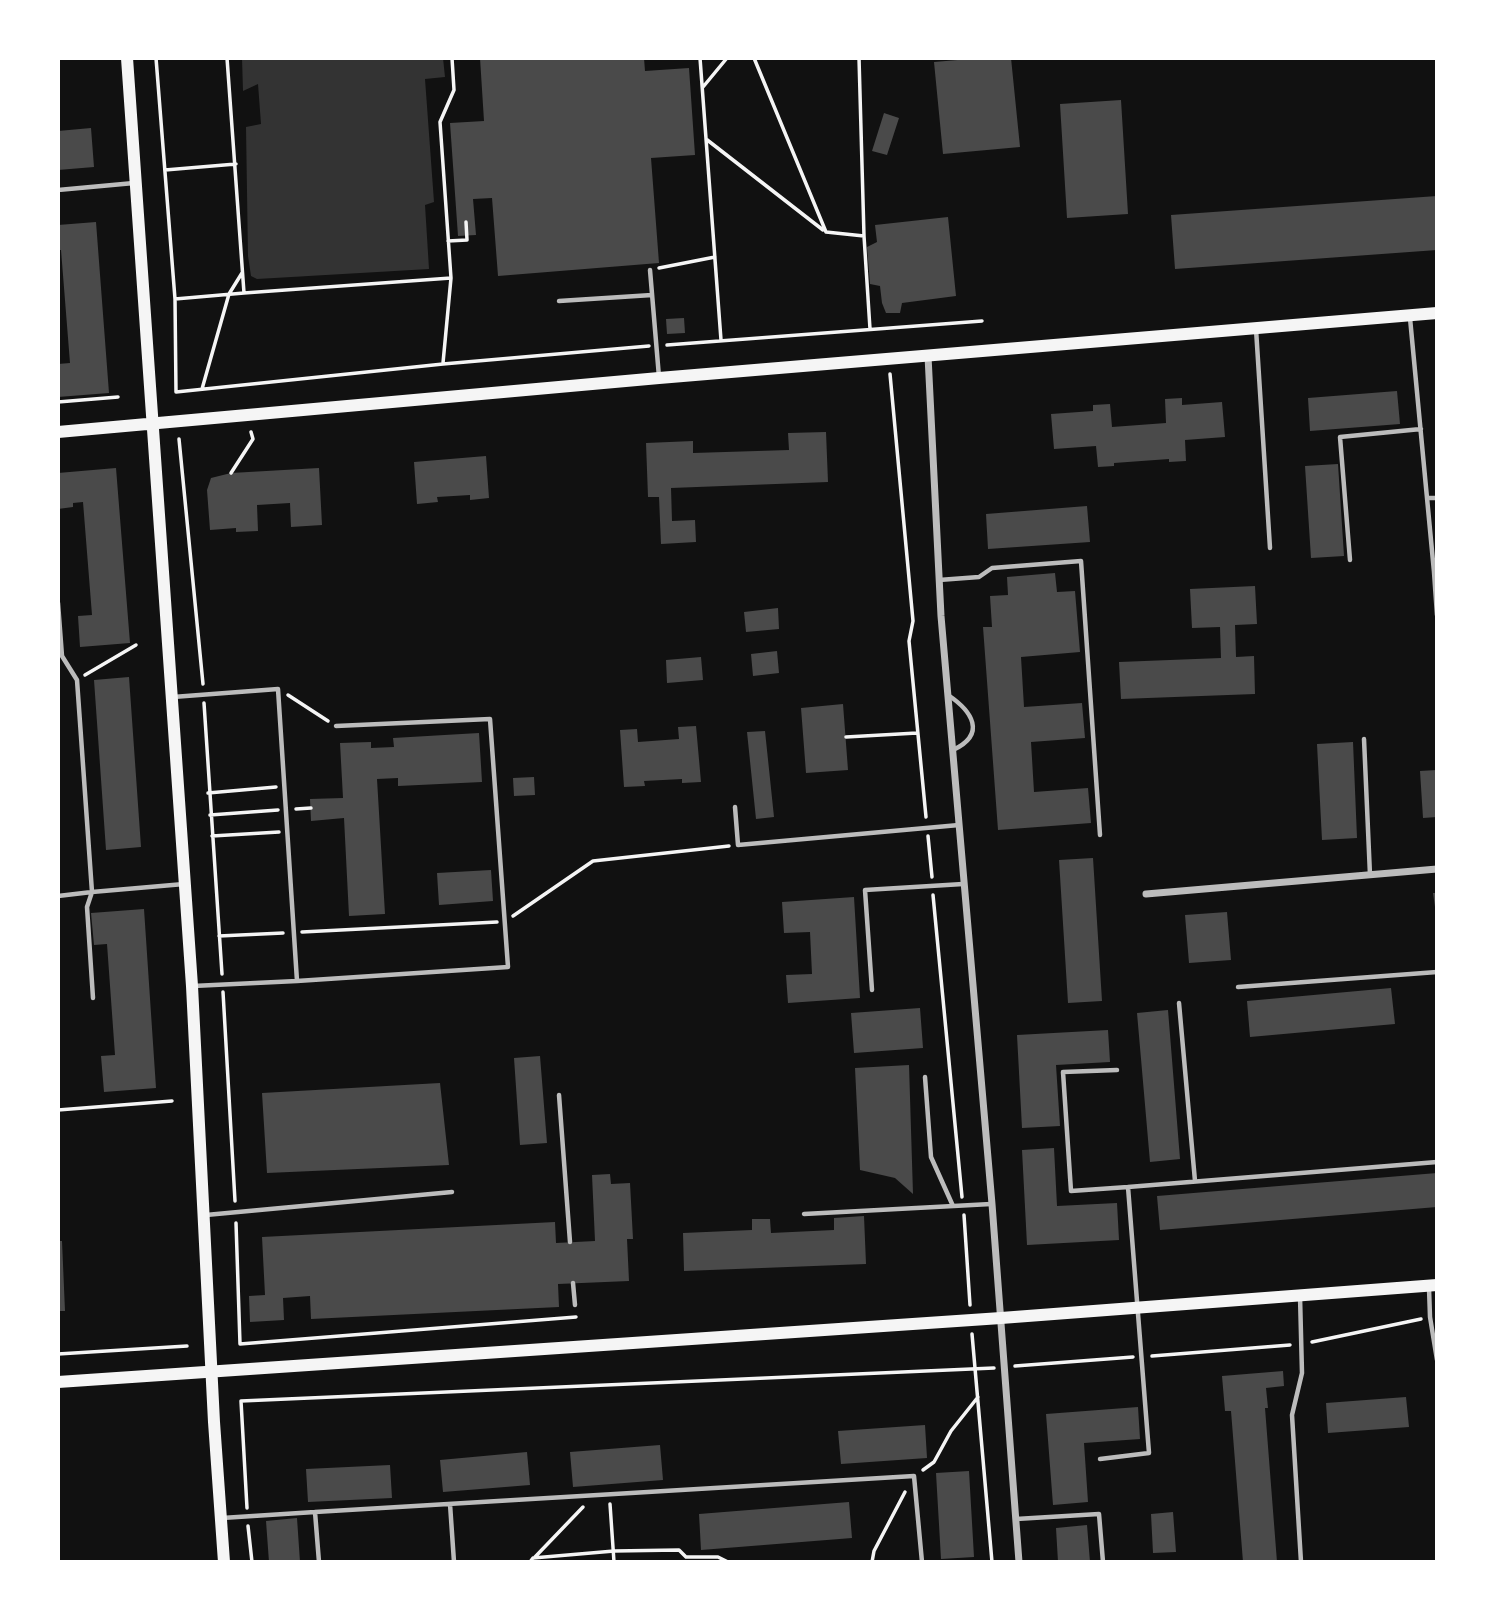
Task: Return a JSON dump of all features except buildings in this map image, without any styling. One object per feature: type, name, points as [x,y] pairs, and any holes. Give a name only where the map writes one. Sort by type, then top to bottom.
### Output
[{"type":"main road","points":[[127,58],[192,986],[224,1562]]},
{"type":"main road","points":[[58,432],[659,378],[1437,313]]},
{"type":"main road","points":[[58,1382],[1001,1318],[1433,1285]]},
{"type":"street","points":[[928,356],[939,580],[992,1204],[1019,1562]]},
{"type":"street","points":[[1146,894],[1437,869]]},
{"type":"lane","points":[[58,190],[136,183]]},
{"type":"lane","points":[[650,270],[659,378]]},
{"type":"lane","points":[[559,301],[652,295]]},
{"type":"lane","points":[[1410,316],[1436,572],[1437,615]]},
{"type":"lane","points":[[1256,328],[1270,548]]},
{"type":"lane","points":[[1350,559],[1340,437],[1420,429]]},
{"type":"lane","points":[[1427,498],[1437,498]]},
{"type":"lane","points":[[939,580],[979,577],[992,568],[1081,561],[1100,835]]},
{"type":"lane","points":[[58,603],[62,656],[77,680],[92,892],[87,907],[93,998]]},
{"type":"lane","points":[[172,697],[278,689],[297,981]]},
{"type":"lane","points":[[948,695],[967,709],[972,719],[969,741],[952,751]]},
{"type":"lane","points":[[192,986],[508,967],[490,719],[336,726]]},
{"type":"lane","points":[[1364,739],[1370,875]]},
{"type":"lane","points":[[735,807],[738,845],[959,825]]},
{"type":"lane","points":[[58,896],[185,884]]},
{"type":"lane","points":[[872,990],[865,890],[964,884]]},
{"type":"lane","points":[[1238,987],[1437,972]]},
{"type":"lane","points":[[1180,1003],[1195,1181]]},
{"type":"lane","points":[[1117,1070],[1063,1072],[1071,1191],[1437,1162]]},
{"type":"lane","points":[[925,1077],[931,1157],[953,1206]]},
{"type":"lane","points":[[558,1095],[570,1242]]},
{"type":"lane","points":[[1100,1459],[1149,1454],[1128,1186]]},
{"type":"lane","points":[[204,1215],[452,1192]]},
{"type":"lane","points":[[804,1214],[992,1204]]},
{"type":"lane","points":[[573,1283],[575,1305]]},
{"type":"lane","points":[[1433,1285],[1430,1317],[1437,1360]]},
{"type":"lane","points":[[1300,1295],[1302,1373],[1292,1415],[1301,1562]]},
{"type":"lane","points":[[220,1518],[914,1476],[922,1562]]},
{"type":"lane","points":[[450,1504],[454,1562]]},
{"type":"lane","points":[[315,1512],[319,1562]]},
{"type":"lane","points":[[1016,1519],[1099,1514],[1102,1562]]},
{"type":"path","points":[[156,58],[175,299],[176,392],[657,345],[982,321]]},
{"type":"path","points":[[227,58],[244,293]]},
{"type":"path","points":[[443,364],[451,278],[440,122],[454,90],[452,58]]},
{"type":"path","points":[[700,58],[722,340]]},
{"type":"path","points":[[702,88],[727,58]]},
{"type":"path","points":[[754,58],[826,232]]},
{"type":"path","points":[[859,58],[864,236],[870,329]]},
{"type":"path","points":[[706,139],[826,232],[864,236]]},
{"type":"path","points":[[165,170],[236,164]]},
{"type":"path","points":[[448,241],[467,240],[466,222]]},
{"type":"path","points":[[650,270],[715,257]]},
{"type":"path","points":[[202,388],[229,294],[243,271]]},
{"type":"path","points":[[175,299],[451,278]]},
{"type":"path","points":[[890,374],[913,621],[909,640],[963,1205],[992,1562]]},
{"type":"path","points":[[58,402],[118,397]]},
{"type":"path","points":[[231,473],[253,439],[251,432]]},
{"type":"path","points":[[179,439],[204,694],[208,793],[223,985],[236,1212],[240,1344],[577,1317]]},
{"type":"path","points":[[77,680],[136,645]]},
{"type":"path","points":[[278,689],[336,726]]},
{"type":"path","points":[[846,737],[918,733]]},
{"type":"path","points":[[208,793],[285,787]]},
{"type":"path","points":[[210,815],[311,808]]},
{"type":"path","points":[[212,836],[288,831]]},
{"type":"path","points":[[219,936],[505,921],[593,861],[738,845]]},
{"type":"path","points":[[58,1110],[172,1101]]},
{"type":"path","points":[[252,1562],[247,1516],[242,1401],[1005,1367],[1301,1344],[1430,1317]]},
{"type":"path","points":[[58,1354],[187,1346]]},
{"type":"path","points":[[872,1562],[874,1551],[914,1476],[934,1462],[951,1432],[978,1396]]},
{"type":"path","points":[[610,1494],[614,1562]]},
{"type":"path","points":[[532,1560],[593,1495]]},
{"type":"path","points":[[532,1560],[614,1550],[679,1550],[686,1557],[718,1557],[728,1562]]},
{"type":"shaded area","points":[[242,58],[443,58],[445,77],[425,79],[434,202],[425,205],[429,269],[257,279],[251,276],[248,256],[246,127],[261,124],[258,84],[243,91]]}]
